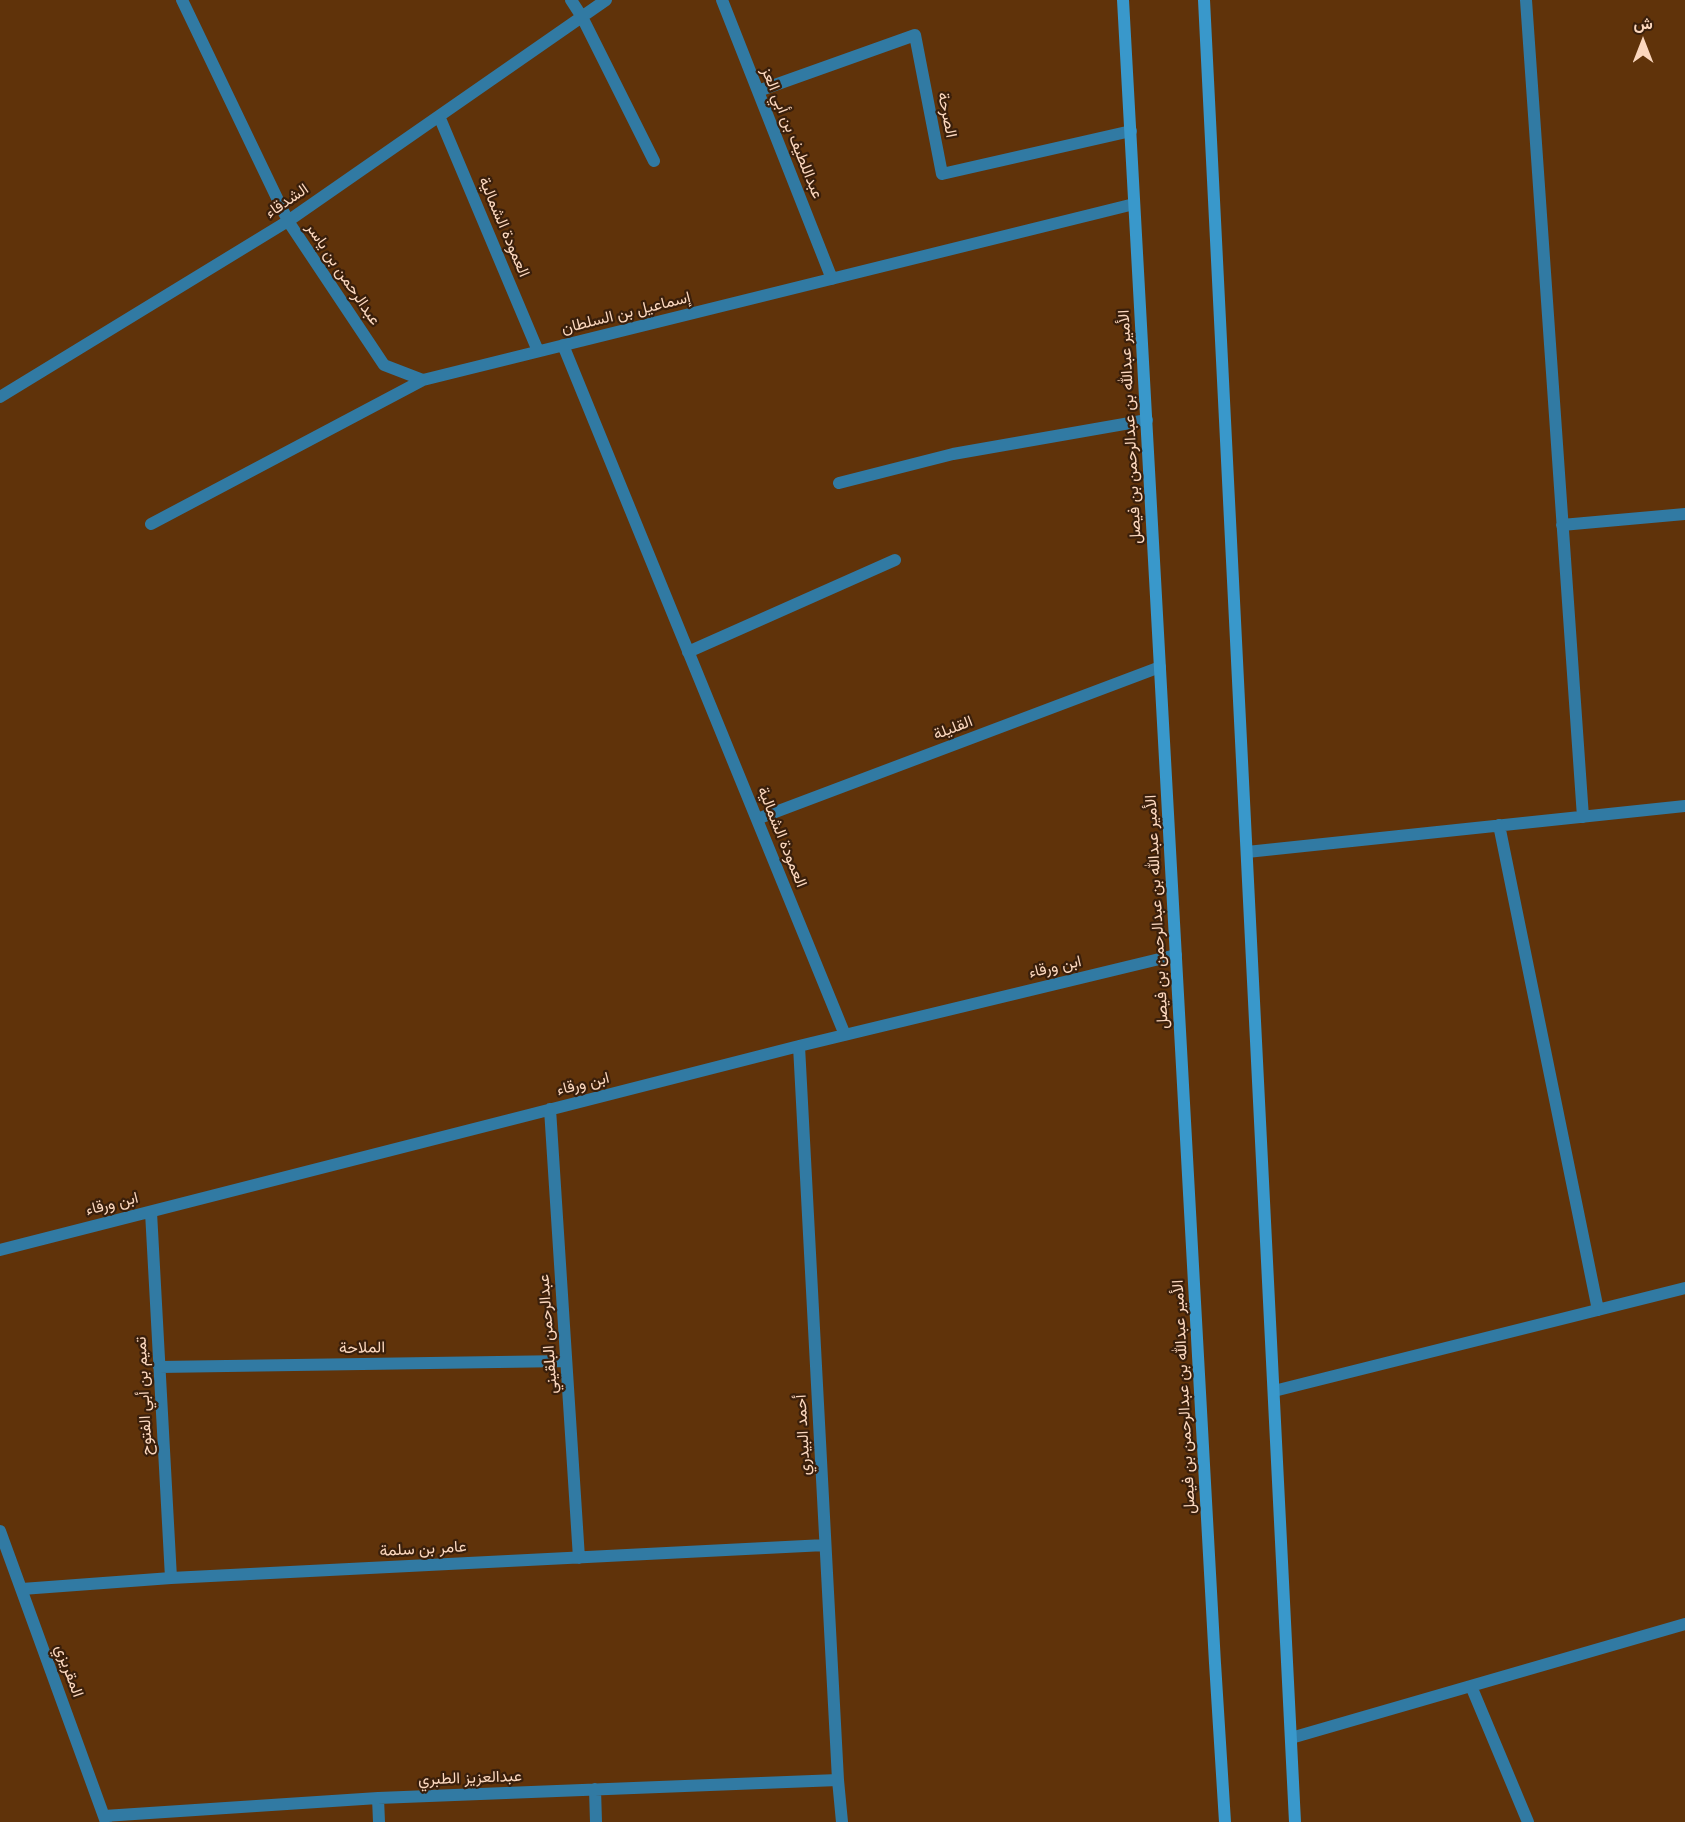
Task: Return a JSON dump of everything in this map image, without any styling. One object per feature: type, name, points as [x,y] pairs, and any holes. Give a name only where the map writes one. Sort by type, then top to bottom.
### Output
[{"type":"main road","name":"الأمير عبدالله بن عبدالرحمن بن فيصل","points":[[1123,0],[1225,1822]]},
{"type":"main road","points":[[1204,0],[1295,1822]]},
{"type":"street","name":"عبدالرحمن بن ياسر","points":[[182,0],[288,221],[384,365],[423,380]]},
{"type":"street","points":[[571,0],[582,16],[654,161]]},
{"type":"street","name":"الشدقاء","points":[[0,397],[288,221],[606,0]]},
{"type":"street","name":"عبداللطيف بن أبي العز","points":[[722,0],[832,279]]},
{"type":"street","points":[[1526,0],[1583,817]]},
{"type":"street","name":"الصرحة","points":[[758,91],[915,35],[942,174],[1131,131]]},
{"type":"street","name":"العمودة الشمالية","points":[[439,116],[538,351]]},
{"type":"street","name":"إسماعيل بن السلطان","points":[[152,524],[423,380],[1134,204]]},
{"type":"street","name":"العمودة الشمالية","points":[[563,345],[845,1035]]},
{"type":"street","points":[[839,483],[953,454],[1147,420]]},
{"type":"street","points":[[1562,525],[1685,514]]},
{"type":"street","points":[[688,652],[895,560]]},
{"type":"street","name":"القليلة","points":[[757,819],[1160,667]]},
{"type":"street","points":[[1247,852],[1685,806]]},
{"type":"street","points":[[1499,825],[1598,1310]]},
{"type":"street","name":"ابن ورقاء","points":[[0,1250],[799,1046],[1176,955]]},
{"type":"street","name":"أحمد البيدري","points":[[799,1046],[842,1822]]},
{"type":"street","name":"عبدالرحمن البلقيني","points":[[550,1109],[579,1557]]},
{"type":"street","name":"تميم بن أبي الفتوح","points":[[151,1212],[171,1578]]},
{"type":"street","points":[[1274,1391],[1685,1288]]},
{"type":"street","name":"الملاحة","points":[[159,1367],[566,1361]]},
{"type":"street","name":"المقريزي","points":[[0,1530],[105,1819]]},
{"type":"street","name":"عامر بن سلمة","points":[[22,1589],[171,1578],[825,1545]]},
{"type":"street","points":[[1291,1738],[1685,1624]]},
{"type":"street","points":[[1471,1686],[1528,1822]]},
{"type":"street","name":"عبدالعزيز الطبري","points":[[105,1819],[378,1798],[838,1780]]},
{"type":"street","points":[[595,1789],[596,1822]]},
{"type":"street","points":[[378,1798],[379,1822]]}]
